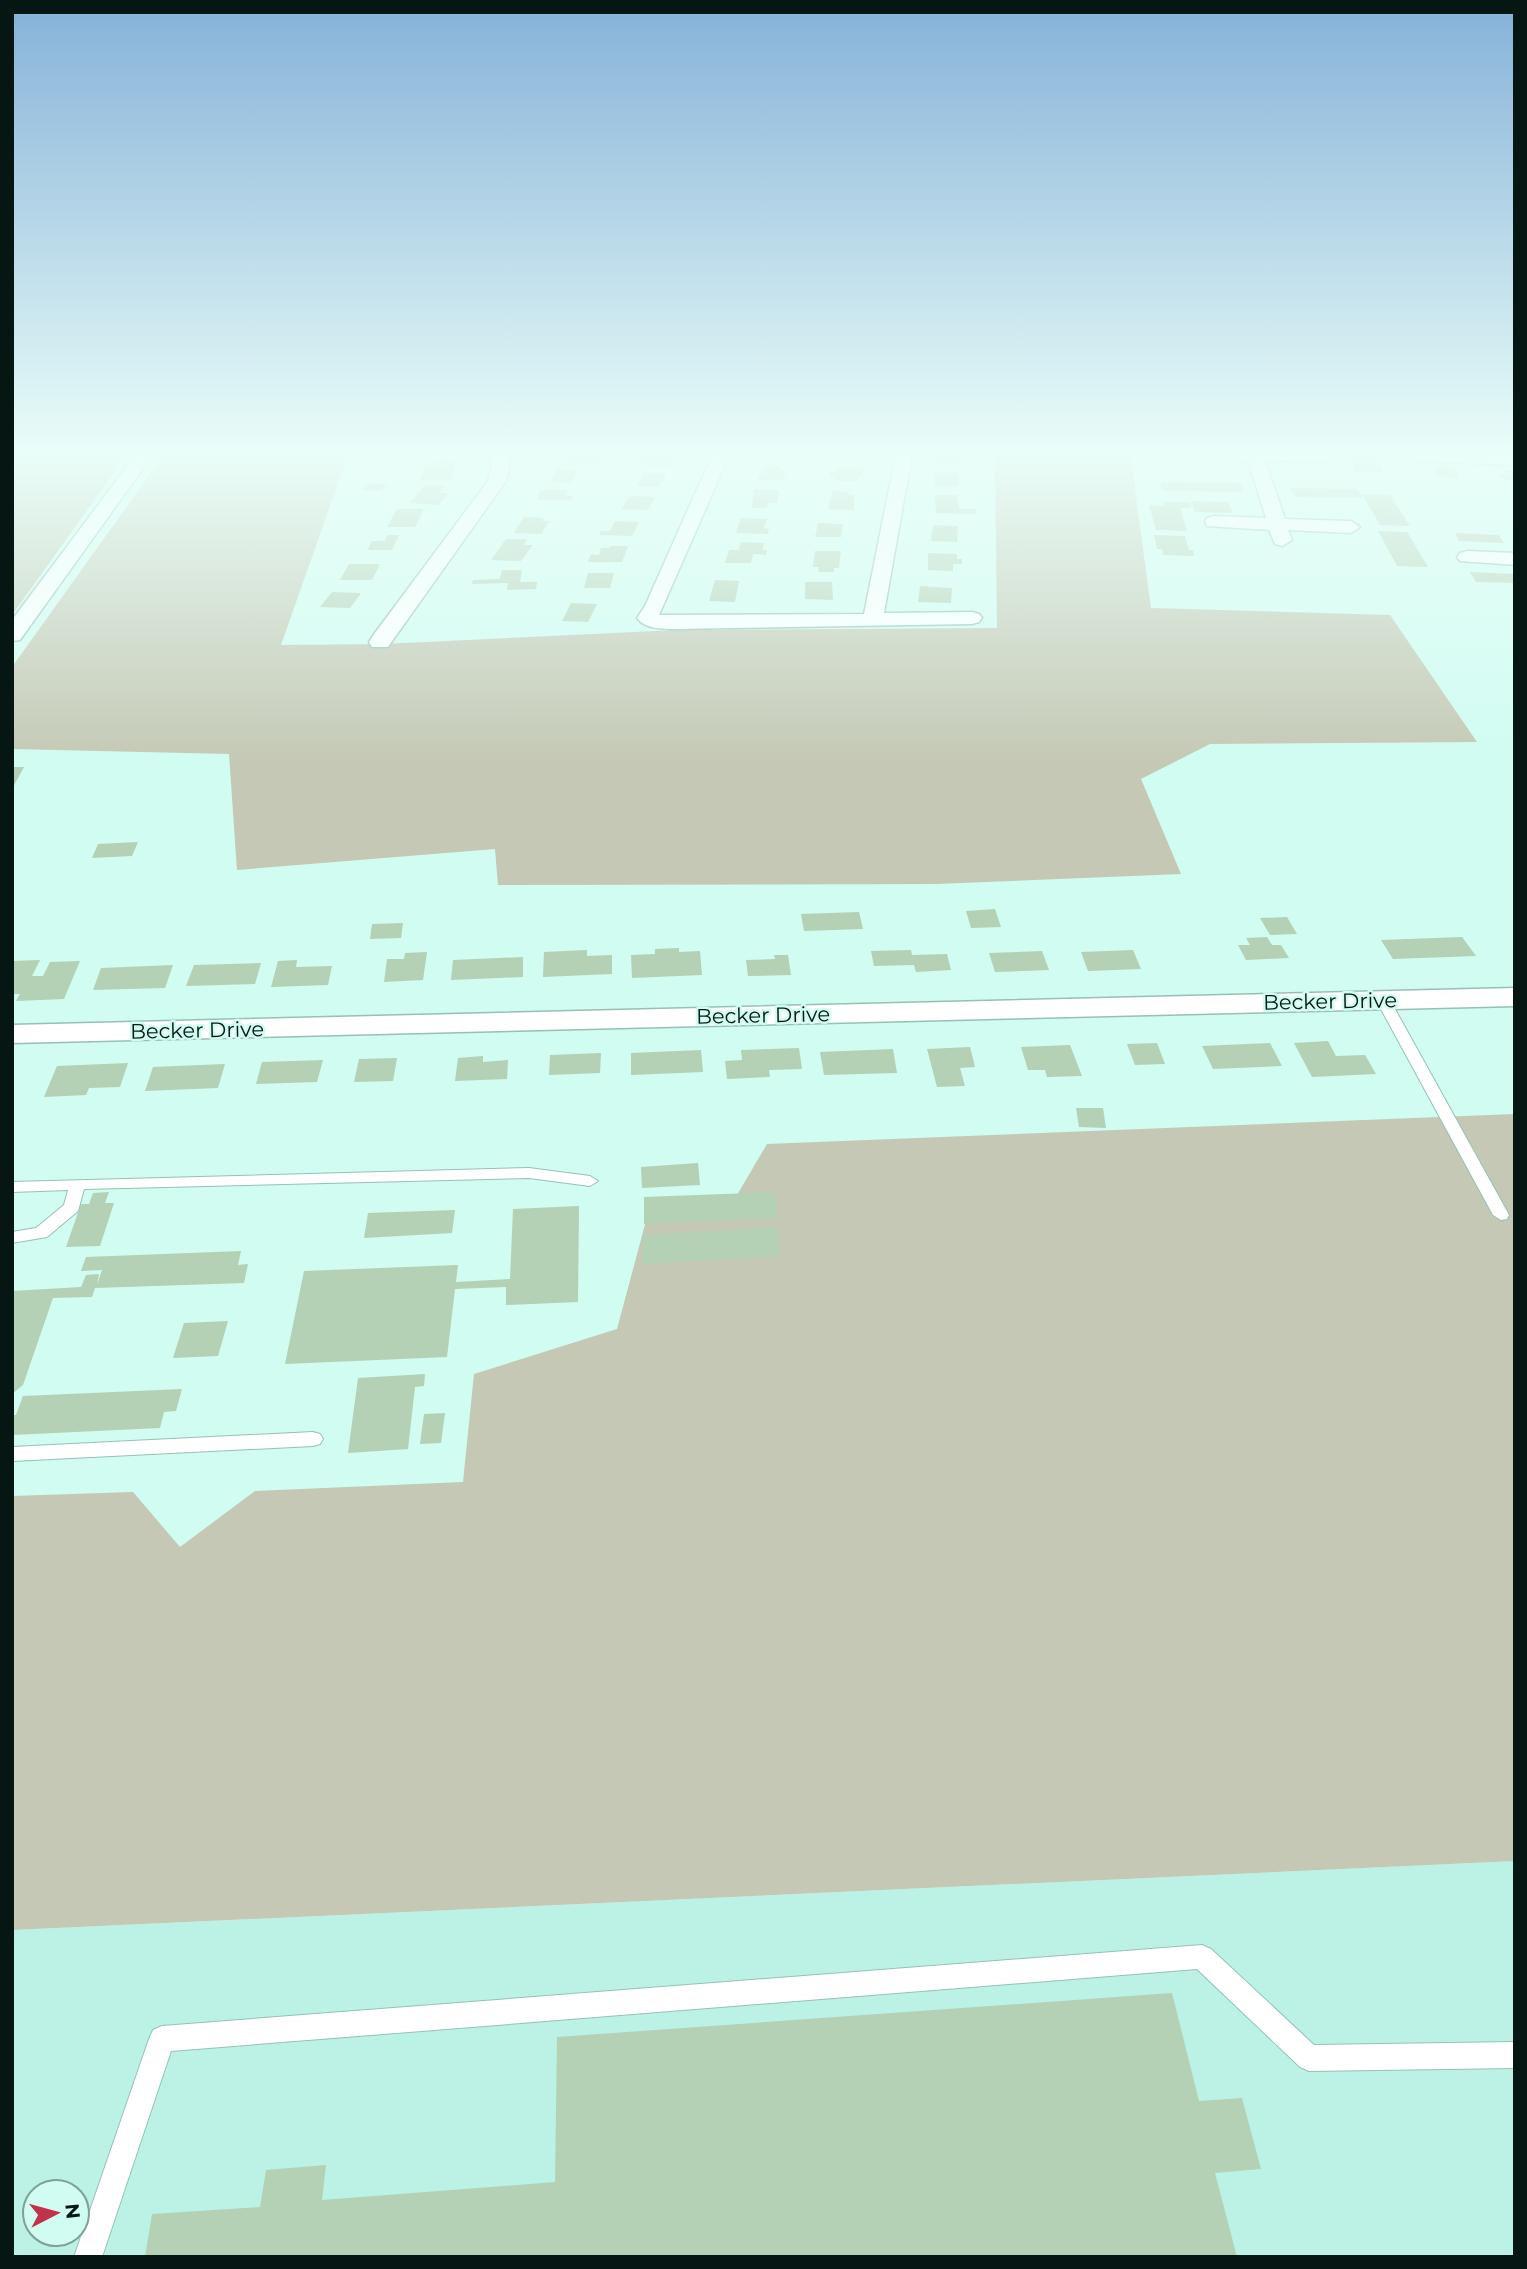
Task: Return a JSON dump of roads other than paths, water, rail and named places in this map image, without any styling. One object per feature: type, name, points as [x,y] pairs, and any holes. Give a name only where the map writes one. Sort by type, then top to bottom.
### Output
[{"type":"street","points":[[12,635],[20,614],[66,555]]},
{"type":"street","points":[[380,642],[443,555]]},
{"type":"street","points":[[677,555],[647,618],[675,623],[972,618]]},
{"type":"street","points":[[873,618],[885,555]]},
{"type":"street","points":[[1467,557],[1515,559]]},
{"type":"street","name":"Becker Drive","points":[[12,1034],[1515,997]]},
{"type":"lane","points":[[1383,1000],[1501,1215]]},
{"type":"lane","points":[[12,1186],[127,1181],[529,1173],[590,1181]]},
{"type":"lane","points":[[12,1238],[41,1233],[72,1207],[77,1184]]},
{"type":"lane","points":[[12,1454],[313,1439]]},
{"type":"lane","points":[[88,2257],[162,2039],[1202,1956],[1309,2058],[1515,2055]]}]
